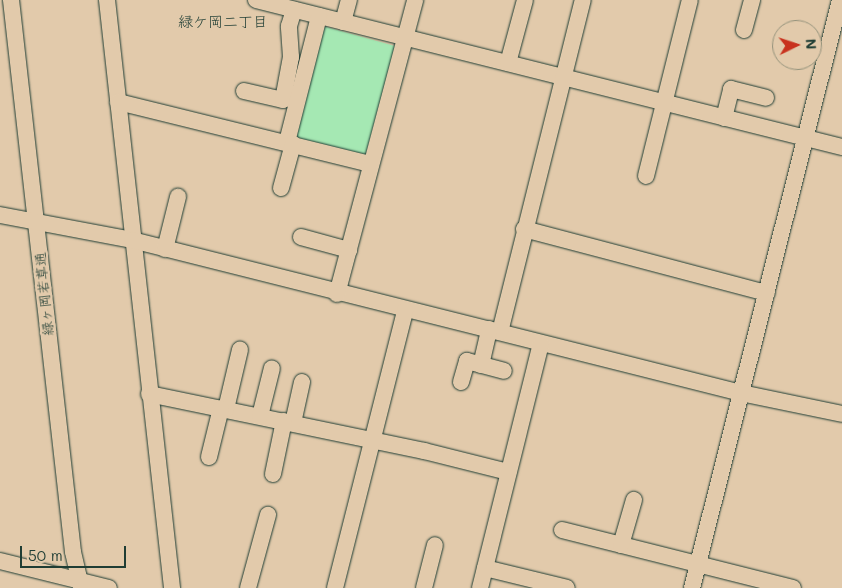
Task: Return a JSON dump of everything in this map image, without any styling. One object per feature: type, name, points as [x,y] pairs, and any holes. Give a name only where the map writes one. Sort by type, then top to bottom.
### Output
[{"type":"street","name":"緑ヶ岡若草通","points":[[11,0],[73,552],[80,585]]},
{"type":"street","points":[[107,0],[149,394],[172,588]]},
{"type":"street","points":[[256,0],[288,6],[319,16],[842,147]]},
{"type":"street","points":[[343,22],[349,0]]},
{"type":"street","points":[[337,294],[415,0]]},
{"type":"street","points":[[508,63],[525,0]]},
{"type":"street","points":[[481,365],[494,330],[524,229],[583,0]]},
{"type":"street","points":[[646,176],[690,0]]},
{"type":"street","points":[[744,30],[752,0]]},
{"type":"street","points":[[692,588],[806,139],[839,0]]},
{"type":"street","points":[[244,90],[283,100],[291,57],[288,6]]},
{"type":"street","points":[[281,188],[319,16]]},
{"type":"street","points":[[724,118],[731,89],[766,98]]},
{"type":"street","points":[[118,102],[371,164]]},
{"type":"street","points":[[165,249],[178,197]]},
{"type":"street","points":[[0,215],[36,220],[132,240],[405,311],[494,330],[541,344],[741,393],[842,414]]},
{"type":"street","points":[[524,229],[767,293]]},
{"type":"street","points":[[301,237],[349,250]]},
{"type":"street","points":[[335,588],[405,311]]},
{"type":"street","points":[[480,588],[541,344]]},
{"type":"street","points":[[210,457],[240,350]]},
{"type":"street","points":[[461,382],[467,361],[504,371]]},
{"type":"street","points":[[260,416],[272,368]]},
{"type":"street","points":[[272,474],[302,382]]},
{"type":"street","points":[[149,394],[373,440],[508,472]]},
{"type":"street","points":[[621,545],[634,500]]},
{"type":"street","points":[[248,588],[268,515]]},
{"type":"street","points":[[562,530],[793,588]]},
{"type":"street","points":[[424,588],[435,545]]},
{"type":"street","points":[[0,561],[80,585],[109,588]]},
{"type":"street","points":[[485,568],[568,588]]},
{"type":"green space","points":[[323,26],[395,46],[367,158],[294,139]]},
{"type":"district","name":"緑ケ岡二丁目","points":[[223,22]]}]
